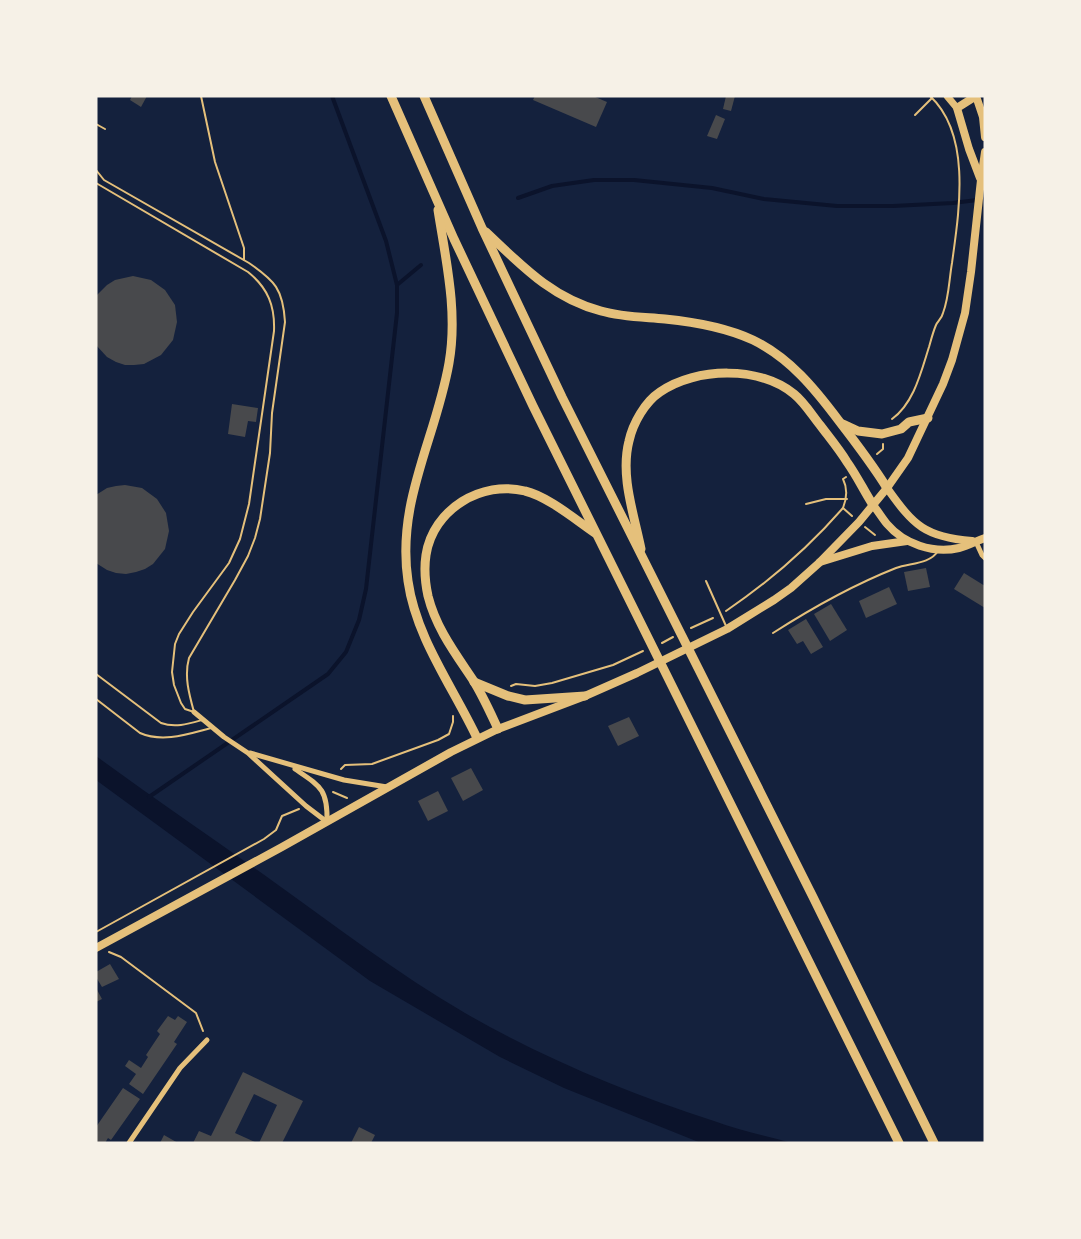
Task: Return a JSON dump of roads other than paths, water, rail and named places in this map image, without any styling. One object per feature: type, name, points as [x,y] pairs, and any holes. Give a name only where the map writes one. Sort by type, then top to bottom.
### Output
[{"type":"highway","points":[[391,96],[436,199],[533,406],[899,1143]]},
{"type":"highway","points":[[424,96],[482,228],[557,387],[813,897],[932,1140]]},
{"type":"highway","points":[[436,199],[452,306],[451,348],[442,396],[410,507],[405,543],[406,562],[410,592],[419,621],[431,650],[477,738]]},
{"type":"highway","points":[[482,228],[540,281],[575,302],[602,312],[723,328],[766,347],[802,376],[870,460],[887,488]]},
{"type":"highway","points":[[644,563],[627,478],[627,453],[631,434],[640,415],[659,392],[698,376],[717,374],[757,376],[777,383],[794,394],[810,411],[847,461],[873,505]]},
{"type":"highway","points":[[841,423],[858,431],[882,434],[901,429],[909,422],[928,418]]},
{"type":"highway","points":[[498,729],[489,709],[440,627],[432,608],[425,583],[424,569],[427,548],[435,529],[446,515],[470,496],[489,490],[511,488],[541,497],[597,535]]},
{"type":"highway","points":[[473,681],[508,696],[525,700],[585,696]]},
{"type":"main road","points":[[981,180],[957,108],[976,96],[983,117],[985,137]]},
{"type":"main road","points":[[97,948],[477,738],[585,696],[727,629],[774,600],[819,563],[859,522],[908,458],[928,418],[952,360],[963,321],[971,272],[985,152]]},
{"type":"main road","points":[[981,180],[985,170]]},
{"type":"main road","points":[[887,488],[909,517],[928,531],[943,537],[976,542]]},
{"type":"main road","points":[[873,505],[887,525],[897,534],[925,548],[956,548],[985,538]]},
{"type":"main road","points":[[819,563],[872,546],[909,541]]},
{"type":"street","points":[[947,96],[957,108]]},
{"type":"street","points":[[976,542],[985,558]]},
{"type":"street","points":[[194,712],[211,728],[248,753],[354,783],[388,788]]},
{"type":"street","points":[[248,753],[327,822]]},
{"type":"street","points":[[291,766],[322,789],[326,802],[327,822]]},
{"type":"street","points":[[129,1143],[180,1068],[207,1040]]},
{"type":"lane","points":[[201,96],[215,162],[244,248],[244,260]]},
{"type":"lane","points":[[96,124],[105,129]]},
{"type":"lane","points":[[97,173],[104,180],[244,260],[268,277],[280,296],[285,322],[260,519],[248,556],[189,658],[186,668],[194,712]]},
{"type":"lane","points":[[96,183],[249,272],[263,287],[275,314],[249,504],[240,539],[229,563],[193,612],[175,644],[172,672],[174,685],[185,708],[194,712]]},
{"type":"lane","points":[[773,633],[845,590],[906,564],[934,557],[943,537]]},
{"type":"lane","points":[[706,581],[727,629]]},
{"type":"lane","points":[[96,674],[161,723],[177,726],[202,720]]},
{"type":"lane","points":[[96,699],[147,736],[163,738],[211,728]]},
{"type":"water","points":[[96,756],[368,950],[465,1013],[555,1060],[618,1086],[723,1124],[792,1143],[701,1143],[564,1088],[500,1057],[370,981],[96,780]]},
{"type":"waterway","points":[[149,797],[328,674],[346,652],[359,620],[366,589],[397,313],[397,285],[386,241],[332,96]]},
{"type":"waterway","points":[[518,198],[552,186],[594,180],[634,180],[712,188],[764,199],[837,206],[893,206],[985,199]]},
{"type":"waterway","points":[[397,285],[421,265]]}]
